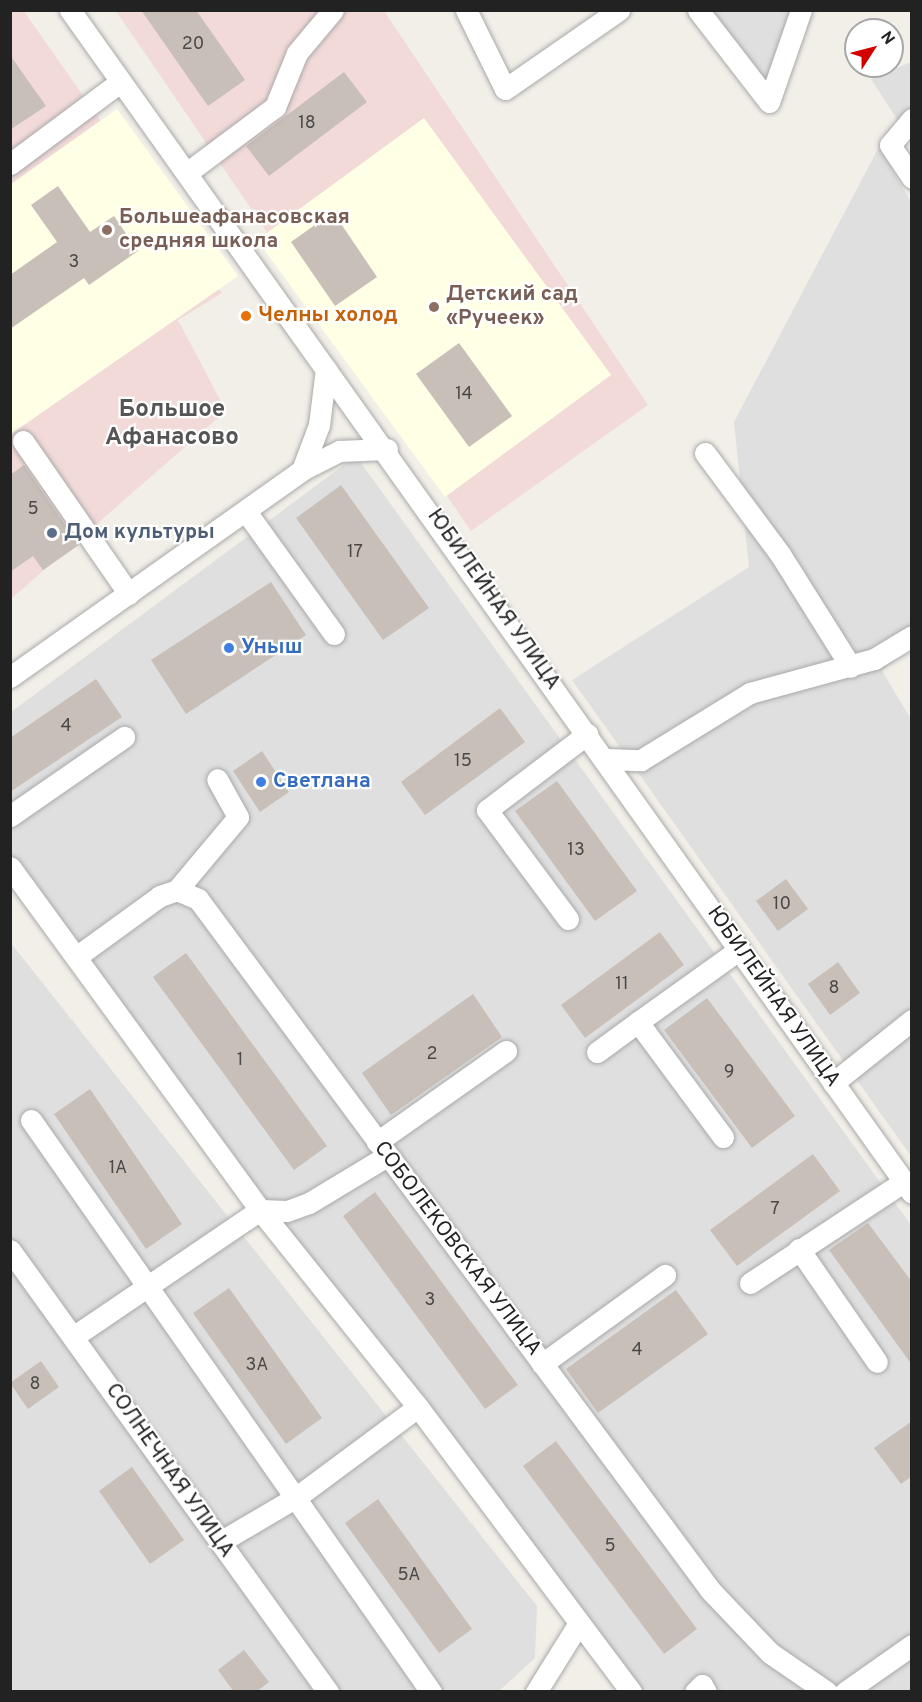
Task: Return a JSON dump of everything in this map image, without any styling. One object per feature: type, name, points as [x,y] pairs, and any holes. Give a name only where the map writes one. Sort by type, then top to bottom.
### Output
[{"type":"street","name":"ЮБИЛЕЙНАЯ УЛИЦА","points":[[70,10],[120,82],[188,172],[326,369],[387,449],[907,1187]]},
{"type":"street","points":[[188,172],[275,107],[297,53],[333,10]]},
{"type":"street","points":[[466,10],[505,89],[619,10]]},
{"type":"street","points":[[698,10],[769,102],[801,10]]},
{"type":"street","points":[[10,164],[120,82]]},
{"type":"street","points":[[912,119],[890,145],[912,178]]},
{"type":"street","points":[[302,470],[319,425],[326,369]]},
{"type":"street","points":[[23,441],[129,594]]},
{"type":"street","points":[[10,677],[247,513],[302,470],[339,451],[387,449]]},
{"type":"street","points":[[705,453],[780,554],[851,667]]},
{"type":"street","points":[[247,513],[334,634]]},
{"type":"street","points":[[605,759],[641,760],[750,693],[851,667],[912,636]]},
{"type":"street","points":[[568,919],[487,810],[587,734]]},
{"type":"street","points":[[10,816],[124,737]]},
{"type":"street","points":[[76,957],[160,896],[177,890],[238,817],[218,779]]},
{"type":"street","points":[[10,867],[260,1210],[418,1407],[632,1692]]},
{"type":"street","name":"СОБОЛЕКОВСКАЯ УЛИЦА","points":[[177,890],[198,899],[711,1592],[770,1653],[826,1692]]},
{"type":"street","points":[[597,1052],[740,949]]},
{"type":"street","points":[[833,1083],[912,1020]]},
{"type":"street","points":[[638,1022],[723,1137]]},
{"type":"street","points":[[73,1337],[149,1282],[260,1210],[287,1211],[309,1203],[382,1149],[506,1051]]},
{"type":"street","points":[[31,1120],[149,1282],[431,1692]]},
{"type":"street","points":[[750,1283],[799,1249],[907,1187]]},
{"type":"street","points":[[799,1249],[878,1362]]},
{"type":"street","name":"СОЛНЕЧНАЯ УЛИЦА","points":[[10,1250],[328,1692]]},
{"type":"street","points":[[542,1364],[665,1275]]},
{"type":"street","points":[[220,1542],[298,1496],[418,1407]]},
{"type":"street","points":[[536,1692],[579,1623]]},
{"type":"street","points":[[845,1692],[912,1645]]},
{"type":"street","points":[[695,1692],[702,1685],[706,1692]]},
{"type":"shaded area","points":[[23,10],[222,293],[178,320],[226,411],[11,599],[10,11]]},
{"type":"shaded area","points":[[116,11],[384,11],[648,405],[471,531]]},
{"type":"shaded area","points":[[693,11],[801,11],[760,89]]},
{"type":"shaded area","points":[[911,62],[911,141],[871,79],[904,78],[904,65]]},
{"type":"shaded area","name":"Большеафанасовская средняя школа","points":[[117,109],[238,276],[11,434],[11,184]]},
{"type":"shaded area","name":"Детский сад «Ручеек»","points":[[424,118],[611,375],[445,497],[257,240]]},
{"type":"shaded area","points":[[879,147],[912,204],[911,646],[882,671],[911,719],[911,1156],[572,680],[749,567],[734,422]]},
{"type":"shaded area","points":[[356,456],[911,1225],[911,1691],[630,1691],[11,865],[11,712]]},
{"type":"shaded area","points":[[10,942],[537,1606],[535,1658],[499,1691],[11,1691]]},
{"type":"building","points":[[141,10],[196,10],[245,80],[208,106]]},
{"type":"building","points":[[10,55],[46,106],[10,130]]},
{"type":"building","points":[[344,72],[367,102],[269,176],[246,146]]},
{"type":"building","points":[[58,186],[90,232],[114,216],[138,251],[89,285],[84,278],[10,329],[10,275],[57,242],[31,205]]},
{"type":"building","points":[[333,212],[377,277],[335,306],[291,242]]},
{"type":"building","points":[[459,343],[512,416],[469,447],[416,374]]},
{"type":"building","points":[[24,465],[79,545],[43,570],[33,556],[10,572],[10,475]]},
{"type":"building","points":[[341,485],[429,608],[383,640],[296,518]]},
{"type":"building","name":"Уныш","points":[[271,582],[306,635],[186,714],[151,660]]},
{"type":"building","points":[[96,679],[122,717],[10,792],[10,738]]},
{"type":"building","points":[[500,708],[525,742],[425,815],[401,782]]},
{"type":"building","name":"Светлана","points":[[262,751],[289,792],[260,812],[233,771]]},
{"type":"building","points":[[557,781],[637,891],[595,921],[515,811]]},
{"type":"building","points":[[786,879],[808,909],[778,931],[756,901]]},
{"type":"building","points":[[660,932],[684,965],[585,1038],[561,1005]]},
{"type":"building","points":[[186,953],[327,1146],[294,1170],[153,977]]},
{"type":"building","points":[[838,962],[860,993],[830,1015],[808,984]]},
{"type":"building","points":[[473,994],[502,1037],[391,1115],[362,1073]]},
{"type":"building","points":[[707,998],[795,1116],[752,1148],[664,1030]]},
{"type":"building","points":[[90,1089],[182,1224],[146,1249],[54,1114]]},
{"type":"building","points":[[813,1154],[840,1191],[737,1266],[710,1230]]},
{"type":"building","points":[[375,1192],[518,1385],[485,1409],[343,1216]]},
{"type":"building","points":[[868,1223],[912,1282],[912,1365],[829,1250]]},
{"type":"building","points":[[229,1288],[322,1418],[286,1444],[193,1313]]},
{"type":"building","points":[[676,1290],[708,1334],[598,1413],[566,1369]]},
{"type":"building","points":[[41,1361],[59,1387],[28,1409],[10,1383]]},
{"type":"building","points":[[912,1421],[912,1476],[901,1484],[874,1448]]},
{"type":"building","points":[[556,1441],[697,1629],[664,1654],[523,1466]]},
{"type":"building","points":[[132,1467],[184,1540],[150,1564],[99,1491]]},
{"type":"building","points":[[378,1499],[472,1629],[439,1653],[345,1523]]},
{"type":"building","points":[[244,1650],[269,1682],[256,1692],[234,1692],[218,1670]]},
{"type":"place","name":"Большеафанасовская средняя школа","points":[[107,230]]},
{"type":"place","name":"Детский сад «Ручеек»","points":[[434,307]]},
{"type":"place","name":"Челны холод","points":[[246,316]]},
{"type":"place","name":"Дом культуры","points":[[52,533]]},
{"type":"place","name":"Уныш","points":[[229,648]]},
{"type":"place","name":"Светлана","points":[[261,782]]},
{"type":"district","name":"Большое Афанасово","points":[[172,425]]}]
